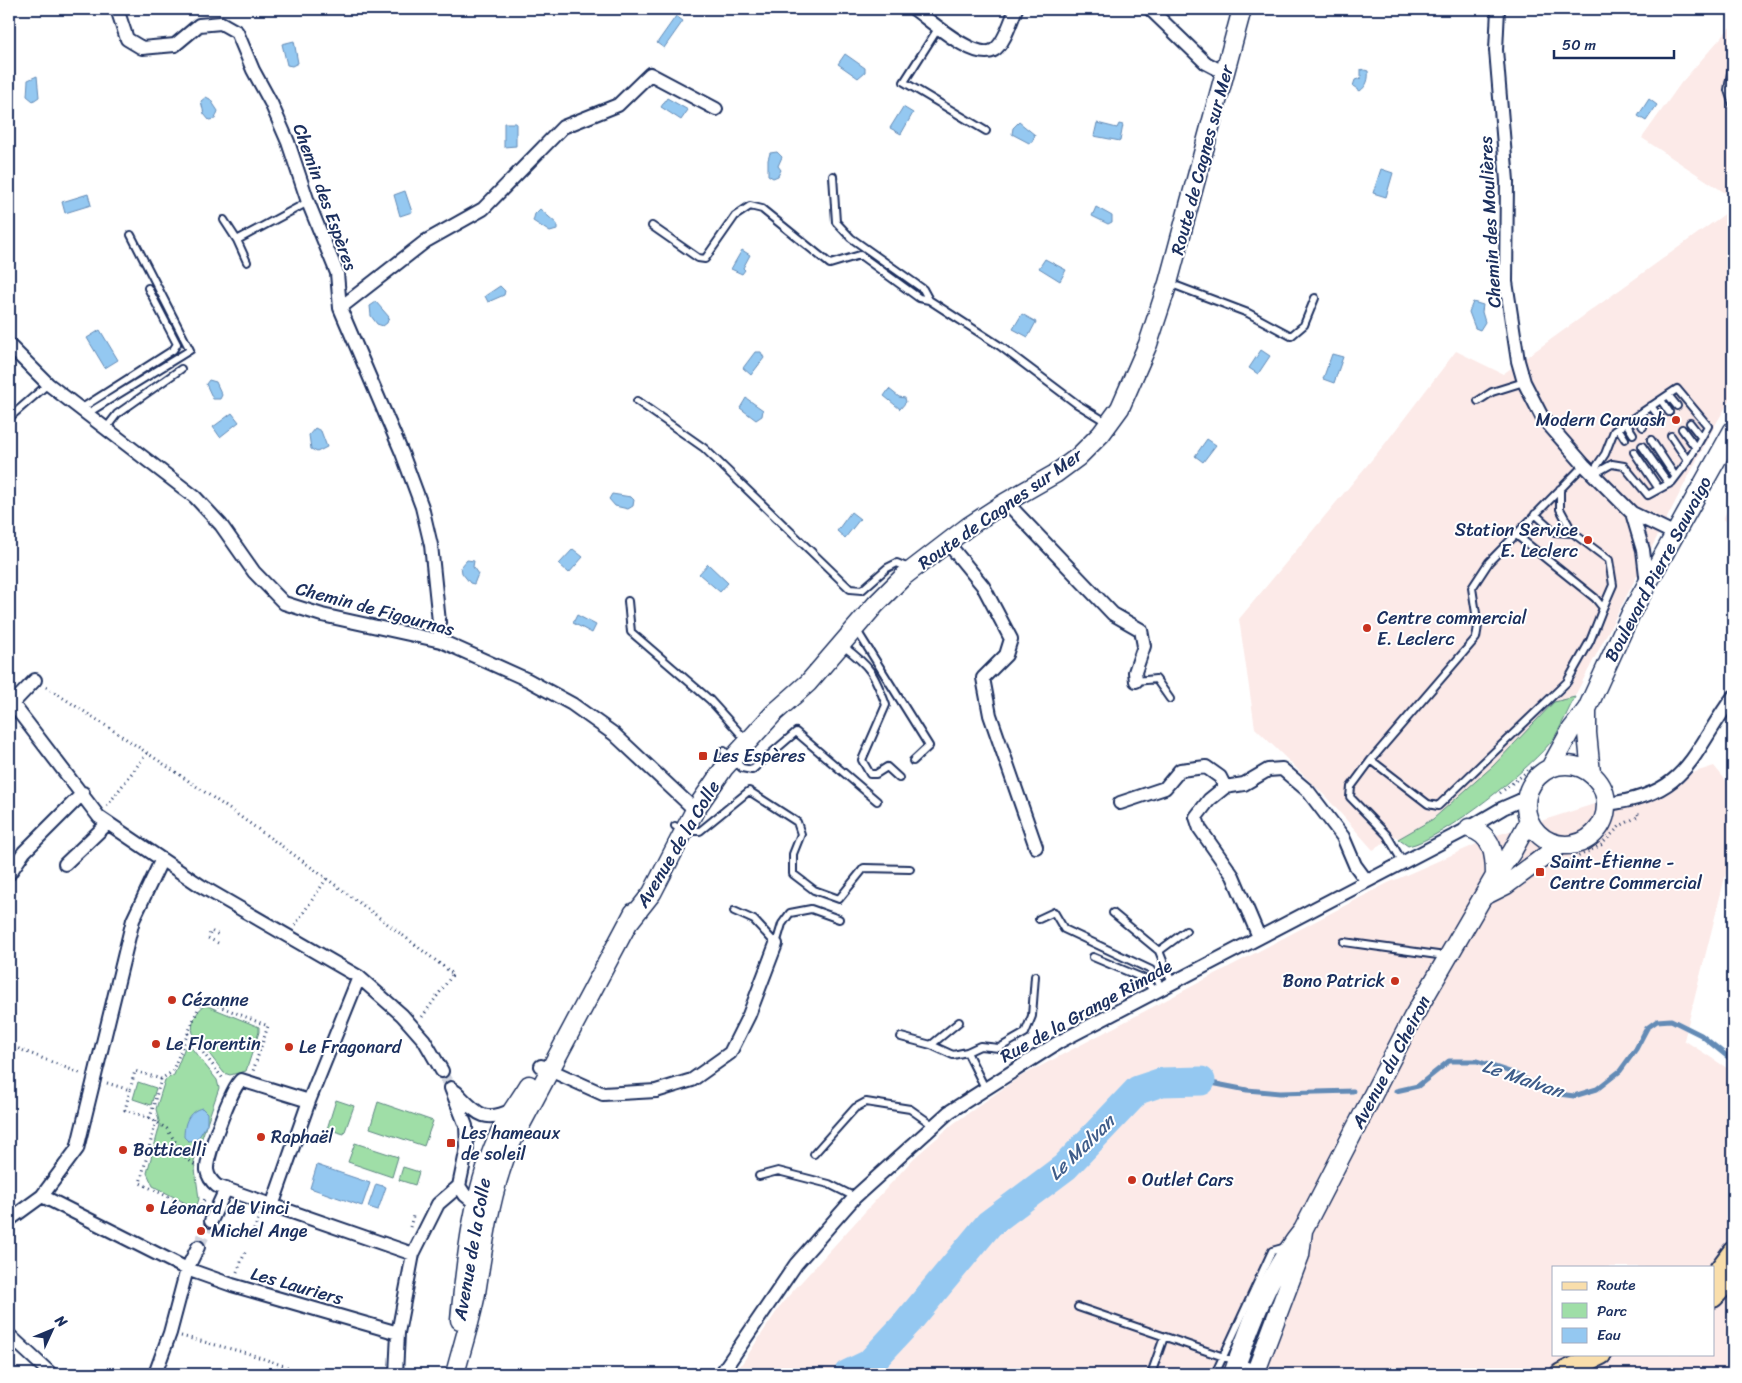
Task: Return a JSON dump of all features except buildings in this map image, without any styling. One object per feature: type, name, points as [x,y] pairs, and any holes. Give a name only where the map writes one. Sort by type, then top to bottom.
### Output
[{"type":"main road","name":"Route de Cagnes sur Mer","points":[[774,713],[808,683],[876,604],[912,570],[947,542],[1006,502],[1055,474],[1078,457],[1101,434],[1120,408],[1134,381],[1168,283],[1242,9]]},
{"type":"main road","name":"Boulevard Pierre Sauvaigo","points":[[1550,768],[1571,730],[1587,709],[1618,637],[1733,430]]},
{"type":"main road","name":"Boulevard Pierre Sauvaigo","points":[[1587,709],[1586,733],[1591,773]]},
{"type":"main road","name":"Avenue de la Colle","points":[[454,1374],[475,1295],[486,1227],[498,1173],[545,1068],[630,921],[691,806],[714,781],[728,755],[774,713]]},
{"type":"main road","points":[[1571,765],[1591,773],[1604,790],[1606,804],[1603,821],[1593,835],[1578,844],[1560,845],[1544,839],[1529,821],[1526,798],[1536,777],[1550,768],[1571,765]]},
{"type":"main road","name":"Avenue du Cheiron","points":[[1231,1364],[1290,1246],[1303,1230],[1377,1084],[1495,876],[1512,852],[1529,821]]},
{"type":"main road","points":[[1469,828],[1475,830],[1492,845],[1495,854],[1495,876]]},
{"type":"main road","points":[[1484,896],[1501,888],[1560,845]]},
{"type":"main road","name":"Avenue de la Colle","points":[[454,1374],[462,1293],[476,1204],[487,1166],[514,1108],[545,1068]]},
{"type":"main road","name":"Avenue du Cheiron","points":[[1256,1371],[1300,1255],[1303,1230]]},
{"type":"main road","points":[[1714,1277],[1733,1252]]},
{"type":"main road","points":[[1714,1297],[1733,1275]]},
{"type":"main road","points":[[1561,1374],[1597,1356]]},
{"type":"street","name":"Chemin des Espères","points":[[118,9],[127,39],[142,48],[176,45],[199,25],[222,23],[237,32],[288,142],[308,202],[337,273],[340,308],[402,454],[422,507],[431,545],[441,641]]},
{"type":"street","points":[[914,9],[967,48],[983,54],[995,50],[1003,39],[1016,9]]},
{"type":"street","points":[[1150,9],[1206,63],[1225,73]]},
{"type":"street","name":"Chemin des Moulières","points":[[1498,9],[1496,50],[1508,181],[1506,282],[1518,361],[1524,382],[1542,417],[1590,470],[1632,513],[1667,530],[1674,536]]},
{"type":"street","points":[[340,308],[426,241],[483,209],[563,127],[618,105],[650,74],[716,109]]},
{"type":"street","name":"Chemin de Figournas","points":[[9,344],[48,384],[107,427],[195,497],[221,525],[254,572],[284,603],[322,615],[441,641],[528,680],[572,704],[614,734],[691,806]]},
{"type":"street","points":[[1006,502],[1113,614],[1142,630],[1144,646],[1134,672],[1136,681]]},
{"type":"street","name":"Chemin des Moulières","points":[[1632,513],[1643,550],[1647,584]]},
{"type":"street","points":[[947,542],[984,586],[1011,639],[1006,655],[983,678],[990,715],[1036,847]]},
{"type":"street","points":[[35,680],[11,701],[26,724],[103,820],[161,861],[359,977],[382,995],[424,1040],[442,1072]]},
{"type":"street","points":[[1606,804],[1632,801],[1654,793],[1679,777],[1733,697]]},
{"type":"street","points":[[1719,718],[1733,714]]},
{"type":"street","points":[[1120,803],[1165,788],[1180,770],[1206,767],[1220,777],[1225,787]]},
{"type":"street","points":[[1259,937],[1233,876],[1200,829],[1196,817],[1209,800],[1225,787],[1244,784],[1268,770],[1282,769],[1308,791],[1343,837],[1355,865],[1366,880]]},
{"type":"street","points":[[9,874],[24,852],[83,793]]},
{"type":"street","name":"Rue de la Grange Rimade","points":[[720,1374],[796,1264],[855,1197],[949,1112],[1059,1042],[1402,861],[1469,828],[1503,808],[1526,798]]},
{"type":"street","points":[[65,864],[103,820]]},
{"type":"street","points":[[9,1220],[42,1196],[76,1149],[92,1078],[133,920],[161,861]]},
{"type":"street","points":[[545,1068],[602,1094],[656,1091],[692,1080],[730,1053],[750,1015],[776,944]]},
{"type":"street","points":[[268,1204],[359,977]]},
{"type":"street","points":[[309,1101],[241,1080],[232,1091],[207,1164],[210,1180],[217,1186],[413,1254]]},
{"type":"street","points":[[396,1374],[398,1333],[413,1254],[438,1204],[459,1186],[467,1148],[466,1126],[451,1088],[478,1114],[496,1118],[514,1108]]},
{"type":"street","points":[[459,1186],[465,1195],[476,1204]]},
{"type":"street","points":[[211,1221],[226,1189]]},
{"type":"street","name":"Les Lauriers","points":[[42,1196],[187,1269],[232,1286],[398,1333]]},
{"type":"street","points":[[155,1374],[170,1333],[187,1269],[198,1247]]},
{"type":"street","points":[[9,1335],[51,1374]]},
{"type":"lane","points":[[939,27],[904,82],[986,131]]},
{"type":"lane","points":[[1733,61],[1728,90],[1733,105]]},
{"type":"lane","points":[[832,176],[836,222],[851,238],[924,290],[930,300]]},
{"type":"lane","points":[[237,240],[308,202]]},
{"type":"lane","points":[[652,226],[698,258],[705,259],[735,216],[750,206],[762,209],[830,264],[860,255],[919,298],[930,300],[1000,346],[1077,404],[1109,423]]},
{"type":"lane","points":[[224,220],[237,240],[247,262]]},
{"type":"lane","points":[[85,411],[190,350],[131,235]]},
{"type":"lane","points":[[1168,283],[1248,312],[1291,336],[1304,325],[1315,298]]},
{"type":"lane","points":[[85,411],[173,350],[177,344],[148,288]]},
{"type":"lane","points":[[107,427],[117,414],[182,369]]},
{"type":"lane","points":[[1478,402],[1492,392],[1524,382]]},
{"type":"lane","points":[[9,418],[48,384]]},
{"type":"lane","points":[[1402,861],[1388,836],[1350,797],[1351,787],[1371,760],[1476,638],[1478,626],[1472,588],[1489,562],[1560,489],[1590,470],[1605,454],[1614,431],[1677,389],[1708,426],[1688,461],[1669,484],[1648,495],[1624,466],[1612,464],[1590,470]]},
{"type":"lane","points":[[1668,395],[1677,406]]},
{"type":"lane","points":[[1661,400],[1669,412]]},
{"type":"lane","points":[[637,401],[704,448],[850,589],[862,590],[887,568],[898,563],[912,570]]},
{"type":"lane","points":[[1651,406],[1660,418]]},
{"type":"lane","points":[[1636,416],[1643,427]]},
{"type":"lane","points":[[1626,423],[1633,434]]},
{"type":"lane","points":[[1690,423],[1701,437]]},
{"type":"lane","points":[[1618,428],[1625,439]]},
{"type":"lane","points":[[1682,429],[1696,448]]},
{"type":"lane","points":[[1671,436],[1688,461]]},
{"type":"lane","points":[[1651,440],[1675,476]]},
{"type":"lane","points":[[1642,446],[1669,484]]},
{"type":"lane","points":[[1634,452],[1659,489]]},
{"type":"lane","points":[[1371,760],[1428,804],[1438,806],[1567,682],[1590,641],[1613,585],[1609,560],[1573,532],[1560,509],[1560,489]]},
{"type":"lane","points":[[1535,514],[1555,532],[1573,532]]},
{"type":"lane","points":[[1515,534],[1595,598],[1603,608]]},
{"type":"lane","points":[[628,601],[631,632],[710,700],[745,738]]},
{"type":"lane","points":[[856,628],[929,746],[913,761]]},
{"type":"lane","points":[[842,645],[864,662],[876,677],[886,705],[862,760],[870,774],[876,774],[887,767],[899,778]]},
{"type":"lane","points":[[1136,681],[1156,679],[1170,699]]},
{"type":"lane","points":[[728,755],[742,768],[752,770],[796,732],[877,801]]},
{"type":"lane","points":[[680,828],[700,831],[749,790],[797,822],[801,834],[793,854],[793,874],[814,890],[839,899],[864,868],[910,869]]},
{"type":"lane","points":[[776,944],[782,924],[790,913],[811,909],[839,919]]},
{"type":"lane","points":[[734,911],[754,920],[776,944]]},
{"type":"lane","points":[[1039,919],[1054,912],[1064,929],[1151,970],[1163,988]]},
{"type":"lane","points":[[1114,913],[1159,951],[1163,988]]},
{"type":"lane","points":[[1159,951],[1186,931]]},
{"type":"lane","points":[[1344,942],[1449,956]]},
{"type":"lane","points":[[1093,957],[1145,978],[1163,988]]},
{"type":"lane","points":[[901,1038],[931,1045],[953,1055],[967,1052],[980,1046],[1000,1048],[1025,1033],[1032,1016],[1035,976]]},
{"type":"lane","points":[[931,1045],[959,1022]]},
{"type":"lane","points":[[967,1052],[985,1088]]},
{"type":"lane","points":[[814,1154],[855,1108],[866,1102],[910,1109],[934,1126]]},
{"type":"lane","points":[[759,1176],[778,1171],[829,1184],[855,1197]]},
{"type":"lane","points":[[1078,1307],[1164,1337],[1231,1364],[1256,1371]]},
{"type":"lane","points":[[1152,1374],[1164,1337]]},
{"type":"lane","points":[[1215,1374],[1231,1364]]},
{"type":"path","points":[[35,680],[147,753],[327,878],[453,974],[420,1020],[412,1027]]},
{"type":"path","points":[[103,820],[147,753]]},
{"type":"path","points":[[1563,864],[1601,845],[1620,826],[1639,816],[1632,801]]},
{"type":"path","points":[[288,936],[327,878]]},
{"type":"path","points":[[218,943],[208,938],[211,930],[219,935]]},
{"type":"path","points":[[150,1118],[161,1079],[172,1072],[202,999],[268,1026],[249,1081]]},
{"type":"path","points":[[188,1033],[232,1091]]},
{"type":"path","points":[[9,1045],[92,1078]]},
{"type":"path","points":[[161,1079],[135,1071],[124,1110],[156,1121],[167,1129],[192,1164],[207,1164]]},
{"type":"path","points":[[121,1087],[130,1090]]},
{"type":"path","points":[[156,1121],[140,1183],[197,1211],[202,1201],[226,1189]]},
{"type":"path","points":[[250,1239],[268,1204]]},
{"type":"path","points":[[411,1215],[413,1216],[410,1223],[413,1230]]},
{"type":"path","points":[[232,1286],[246,1250]]},
{"type":"path","points":[[170,1333],[247,1353],[307,1374]]},
{"type":"shaded area","points":[[1733,24],[1733,198],[1642,138],[1681,83]]},
{"type":"shaded area","points":[[1733,208],[1733,395],[1714,427],[1550,744],[1494,793],[1418,844],[1408,846],[1395,836],[1373,850],[1326,797],[1255,728],[1239,619],[1384,445],[1456,351],[1503,374]]},
{"type":"shaded area","points":[[1733,499],[1733,526],[1723,519]]},
{"type":"shaded area","points":[[1714,766],[1733,789],[1733,827],[1726,873],[1684,1040],[1733,1072],[1733,1374],[735,1374],[783,1302],[914,1158],[953,1124],[1018,1078],[1388,883],[1497,835]]},
{"type":"green space","points":[[1575,697],[1554,738],[1528,766],[1508,783],[1464,817],[1423,841],[1408,846],[1398,839],[1433,819],[1493,766],[1554,702]]},
{"type":"green space","points":[[205,1005],[259,1027],[246,1071],[230,1075],[224,1073],[193,1033],[192,1026],[195,1018],[199,1010]]},
{"type":"green space","points":[[189,1045],[217,1080],[219,1088],[194,1161],[199,1199],[197,1205],[193,1207],[153,1186],[147,1173],[160,1125],[156,1109],[165,1080],[174,1075],[185,1047]]},
{"type":"green space","points":[[138,1082],[156,1088],[151,1105],[133,1099]]},
{"type":"green space","points":[[336,1100],[354,1106],[344,1134],[327,1129]]},
{"type":"green space","points":[[378,1102],[433,1121],[424,1146],[370,1128]]},
{"type":"green space","points":[[355,1143],[398,1157],[392,1177],[348,1162]]},
{"type":"green space","points":[[403,1167],[419,1172],[415,1185],[399,1180]]},
{"type":"water","points":[[676,16],[683,21],[664,48],[657,43]]},
{"type":"water","points":[[294,41],[298,63],[292,66],[287,65],[282,44]]},
{"type":"water","points":[[845,54],[865,68],[865,72],[858,78],[838,64]]},
{"type":"water","points":[[1361,69],[1368,71],[1368,77],[1366,85],[1360,91],[1353,86],[1355,80],[1361,78]]},
{"type":"water","points":[[37,76],[39,97],[33,101],[27,96],[28,80]]},
{"type":"water","points":[[206,97],[210,99],[218,111],[215,119],[209,120],[204,114],[201,101]]},
{"type":"water","points":[[667,98],[688,110],[681,120],[661,107]]},
{"type":"water","points":[[1649,99],[1657,105],[1646,121],[1638,116]]},
{"type":"water","points":[[903,107],[913,113],[901,134],[890,128]]},
{"type":"water","points":[[1019,122],[1035,135],[1032,142],[1029,143],[1012,134],[1013,128]]},
{"type":"water","points":[[504,123],[516,123],[516,146],[504,147]]},
{"type":"water","points":[[1097,123],[1117,128],[1119,124],[1123,125],[1120,141],[1094,136]]},
{"type":"water","points":[[777,152],[782,157],[778,166],[781,170],[778,176],[773,178],[768,175],[768,160],[770,153]]},
{"type":"water","points":[[1381,169],[1393,173],[1386,197],[1373,193]]},
{"type":"water","points":[[405,191],[412,212],[400,216],[394,195]]},
{"type":"water","points":[[88,194],[91,205],[65,213],[62,202]]},
{"type":"water","points":[[1096,207],[1112,216],[1112,222],[1108,224],[1092,216]]},
{"type":"water","points":[[540,209],[557,224],[557,230],[550,232],[533,221],[535,214]]},
{"type":"water","points":[[742,250],[750,255],[742,274],[731,269]]},
{"type":"water","points":[[1045,259],[1066,270],[1060,281],[1039,268]]},
{"type":"water","points":[[500,286],[505,291],[504,295],[488,302],[485,296]]},
{"type":"water","points":[[376,302],[389,317],[387,323],[383,326],[377,324],[371,316],[370,306]]},
{"type":"water","points":[[1473,302],[1483,305],[1482,312],[1485,322],[1480,330],[1475,328],[1469,312]]},
{"type":"water","points":[[1022,314],[1036,322],[1028,337],[1013,329]]},
{"type":"water","points":[[100,330],[118,360],[105,368],[87,338]]},
{"type":"water","points":[[1261,350],[1270,356],[1258,374],[1249,368]]},
{"type":"water","points":[[755,352],[761,352],[764,358],[751,375],[743,368]]},
{"type":"water","points":[[1332,354],[1343,357],[1334,383],[1323,379]]},
{"type":"water","points":[[209,380],[216,382],[222,395],[220,399],[213,399],[206,384]]},
{"type":"water","points":[[889,389],[899,397],[905,398],[906,402],[900,409],[884,396]]},
{"type":"water","points":[[746,398],[763,410],[762,416],[756,420],[740,408]]},
{"type":"water","points":[[232,413],[239,422],[220,437],[213,427]]},
{"type":"water","points":[[315,428],[321,431],[327,447],[317,452],[311,449],[309,435]]},
{"type":"water","points":[[1207,439],[1216,445],[1203,462],[1195,456]]},
{"type":"water","points":[[612,494],[631,497],[634,500],[633,506],[628,509],[615,506],[609,499]]},
{"type":"water","points":[[851,512],[860,519],[845,538],[837,531]]},
{"type":"water","points":[[573,549],[583,557],[569,573],[559,564]]},
{"type":"water","points":[[467,560],[474,561],[473,567],[478,574],[474,584],[470,583],[462,573],[461,567]]},
{"type":"water","points":[[708,564],[728,583],[720,592],[699,574]]},
{"type":"water","points":[[577,615],[596,625],[592,633],[573,623]]},
{"type":"water","points":[[202,1108],[207,1113],[207,1124],[197,1140],[188,1141],[184,1137],[188,1119],[193,1112]]},
{"type":"water","points":[[317,1165],[370,1183],[362,1206],[310,1188]]},
{"type":"water","points":[[376,1184],[386,1187],[378,1210],[368,1207]]},
{"type":"waterway","name":"Le Malvan","points":[[1396,1091],[1418,1086],[1449,1061],[1477,1061],[1513,1073],[1552,1093],[1574,1096],[1597,1089],[1620,1071],[1636,1049],[1647,1028],[1657,1021],[1671,1020],[1701,1035],[1733,1061]]},
{"type":"waterway","name":"Le Malvan","points":[[1201,1081],[1247,1090],[1280,1093],[1353,1091]]},
{"type":"waterway","name":"Le Malvan","points":[[848,1374],[869,1364],[907,1323],[989,1224],[1065,1167],[1138,1090],[1162,1082],[1201,1081]]},
{"type":"tunnel","points":[[442,1071],[451,1088]]},
{"type":"tunnel","points":[[198,1247],[211,1221]]},
{"type":"place","name":"Modern Carwash","points":[[1676,420]]},
{"type":"place","name":"Station Service E. Leclerc","points":[[1588,540]]},
{"type":"place","name":"Centre commercial E. Leclerc","points":[[1367,628]]},
{"type":"place","name":"Les Espères","points":[[703,756]]},
{"type":"place","name":"Saint-Étienne - Centre Commercial","points":[[1540,872]]},
{"type":"place","name":"Bono Patrick","points":[[1395,981]]},
{"type":"place","name":"Cézanne","points":[[172,1000]]},
{"type":"place","name":"Le Florentin","points":[[156,1044]]},
{"type":"place","name":"Le Fragonard","points":[[289,1047]]},
{"type":"place","name":"Raphaël","points":[[261,1137]]},
{"type":"place","name":"Les hameaux de soleil","points":[[451,1143]]},
{"type":"place","name":"Botticelli","points":[[123,1150]]},
{"type":"place","name":"Outlet Cars","points":[[1132,1180]]},
{"type":"place","name":"Léonard de Vinci","points":[[150,1208]]},
{"type":"place","name":"Michel Ange","points":[[201,1231]]}]
